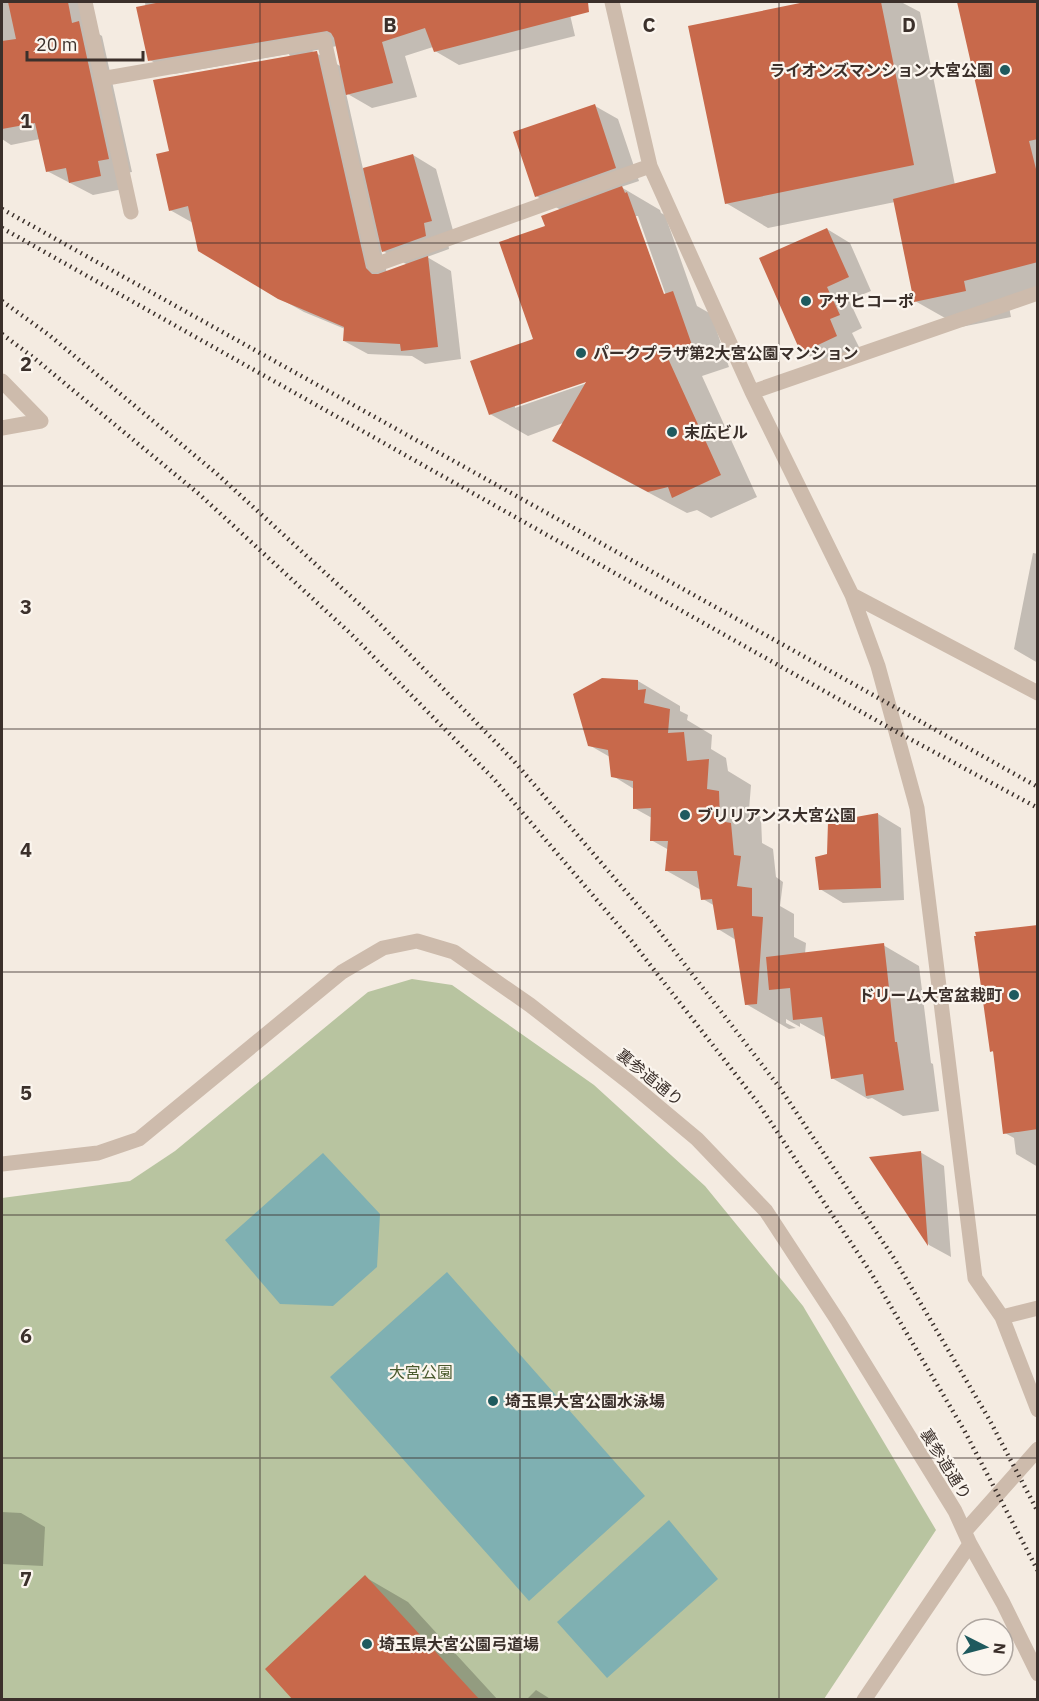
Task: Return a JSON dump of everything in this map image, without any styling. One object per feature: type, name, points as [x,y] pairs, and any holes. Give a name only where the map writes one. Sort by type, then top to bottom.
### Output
[{"type":"street","points":[[85,2],[131,212]]},
{"type":"street","points":[[612,2],[650,166],[752,392],[852,595],[878,666],[917,808],[975,1278],[1002,1317],[1038,1410]]},
{"type":"street","points":[[101,79],[324,40],[375,265],[650,166]]},
{"type":"street","points":[[752,392],[1038,293]]},
{"type":"street","points":[[2,381],[41,421],[2,428]]},
{"type":"street","points":[[852,595],[1038,693]]},
{"type":"street","name":"裏参道通り","points":[[2,1164],[98,1153],[139,1139],[342,972],[382,948],[417,941],[454,952],[530,1005],[698,1139],[766,1211],[838,1321],[955,1511],[1038,1674]]},
{"type":"street","points":[[1002,1317],[1038,1308]]},
{"type":"street","points":[[864,1700],[967,1538],[1038,1449]]},
{"type":"green space","name":"大宮公園","points":[[412,979],[452,985],[594,1085],[705,1186],[803,1306],[936,1530],[824,1699],[2,1699],[2,1198],[130,1181],[175,1151],[368,992]]},
{"type":"water","points":[[323,1153],[380,1214],[377,1267],[333,1306],[280,1304],[225,1240]]},
{"type":"water","points":[[447,1272],[645,1496],[529,1601],[330,1377]]},
{"type":"water","points":[[669,1520],[718,1579],[607,1678],[557,1622]]},
{"type":"building","points":[[8,2],[68,2],[72,23],[79,21],[109,159],[98,161],[101,176],[69,183],[66,168],[46,172],[35,123],[2,129],[2,41],[16,39]]},
{"type":"building","points":[[161,2],[588,2],[589,12],[434,52],[425,28],[382,42],[393,83],[346,95],[334,38],[327,31],[148,61],[136,7]]},
{"type":"building","points":[[805,2],[881,2],[914,165],[725,204],[688,26]]},
{"type":"building","points":[[957,2],[1038,2],[1038,139],[1029,141],[1038,177],[1038,262],[964,281],[966,291],[914,302],[893,199],[996,173]]},
{"type":"building","points":[[317,51],[366,268],[372,274],[378,274],[428,256],[438,347],[401,351],[400,344],[343,341],[344,327],[278,299],[198,251],[188,206],[169,211],[156,154],[169,151],[153,80]]},
{"type":"building","points":[[595,104],[616,168],[535,197],[513,132]]},
{"type":"building","points":[[413,154],[432,221],[424,223],[426,236],[382,252],[363,168]]},
{"type":"building","points":[[622,186],[625,193],[627,192],[664,294],[673,291],[692,345],[666,354],[721,475],[672,498],[668,487],[648,492],[552,441],[586,382],[489,415],[470,361],[533,339],[499,242],[545,226],[541,216]]},
{"type":"building","name":"アサヒコーポ","points":[[827,228],[849,277],[827,287],[840,315],[830,319],[837,336],[801,353],[759,258]]},
{"type":"building","name":"ブリリアンス大宮公園","points":[[602,678],[638,680],[638,690],[646,689],[644,703],[670,709],[668,733],[684,732],[687,761],[709,759],[707,789],[719,791],[720,821],[731,823],[734,855],[741,856],[737,886],[752,888],[752,916],[763,917],[757,1004],[745,1005],[733,928],[717,930],[712,899],[701,900],[697,871],[665,871],[668,841],[650,841],[651,808],[633,809],[633,781],[611,777],[608,750],[588,746],[573,694]]},
{"type":"building","points":[[878,813],[881,888],[819,890],[815,857],[827,854],[828,822]]},
{"type":"building","name":"ドリーム大宮盆栽町","points":[[1038,925],[1038,1129],[1003,1134],[993,1051],[990,1052],[974,936],[976,936],[975,932]]},
{"type":"building","points":[[884,943],[895,1042],[897,1042],[904,1090],[866,1096],[863,1074],[831,1079],[822,1017],[793,1020],[790,988],[769,990],[766,957]]},
{"type":"building","points":[[921,1151],[928,1246],[869,1157]]},
{"type":"building","points":[[365,1575],[480,1700],[293,1700],[265,1669]]},
{"type":"railway","points":[[2,209],[1038,787]]},
{"type":"railway","points":[[2,228],[897,732],[1038,808]]},
{"type":"railway","points":[[2,301],[49,335],[216,473],[369,613],[513,760],[652,922],[780,1088],[895,1260],[989,1419],[1038,1512]]},
{"type":"railway","points":[[2,334],[199,494],[350,633],[493,778],[630,939],[758,1103],[871,1273],[964,1430],[1038,1571]]},
{"type":"place","name":"ライオンズマンション大宮公園","points":[[1005,70]]},
{"type":"place","name":"アサヒコーポ","points":[[806,301]]},
{"type":"place","name":"パークプラザ第2大宮公園マンション","points":[[581,353]]},
{"type":"place","name":"末広ビル","points":[[672,432]]},
{"type":"place","name":"ブリリアンス大宮公園","points":[[685,815]]},
{"type":"place","name":"ドリーム大宮盆栽町","points":[[1014,995]]},
{"type":"place","name":"埼玉県大宮公園水泳場","points":[[493,1401]]},
{"type":"place","name":"埼玉県大宮公園弓道場","points":[[367,1644]]}]
